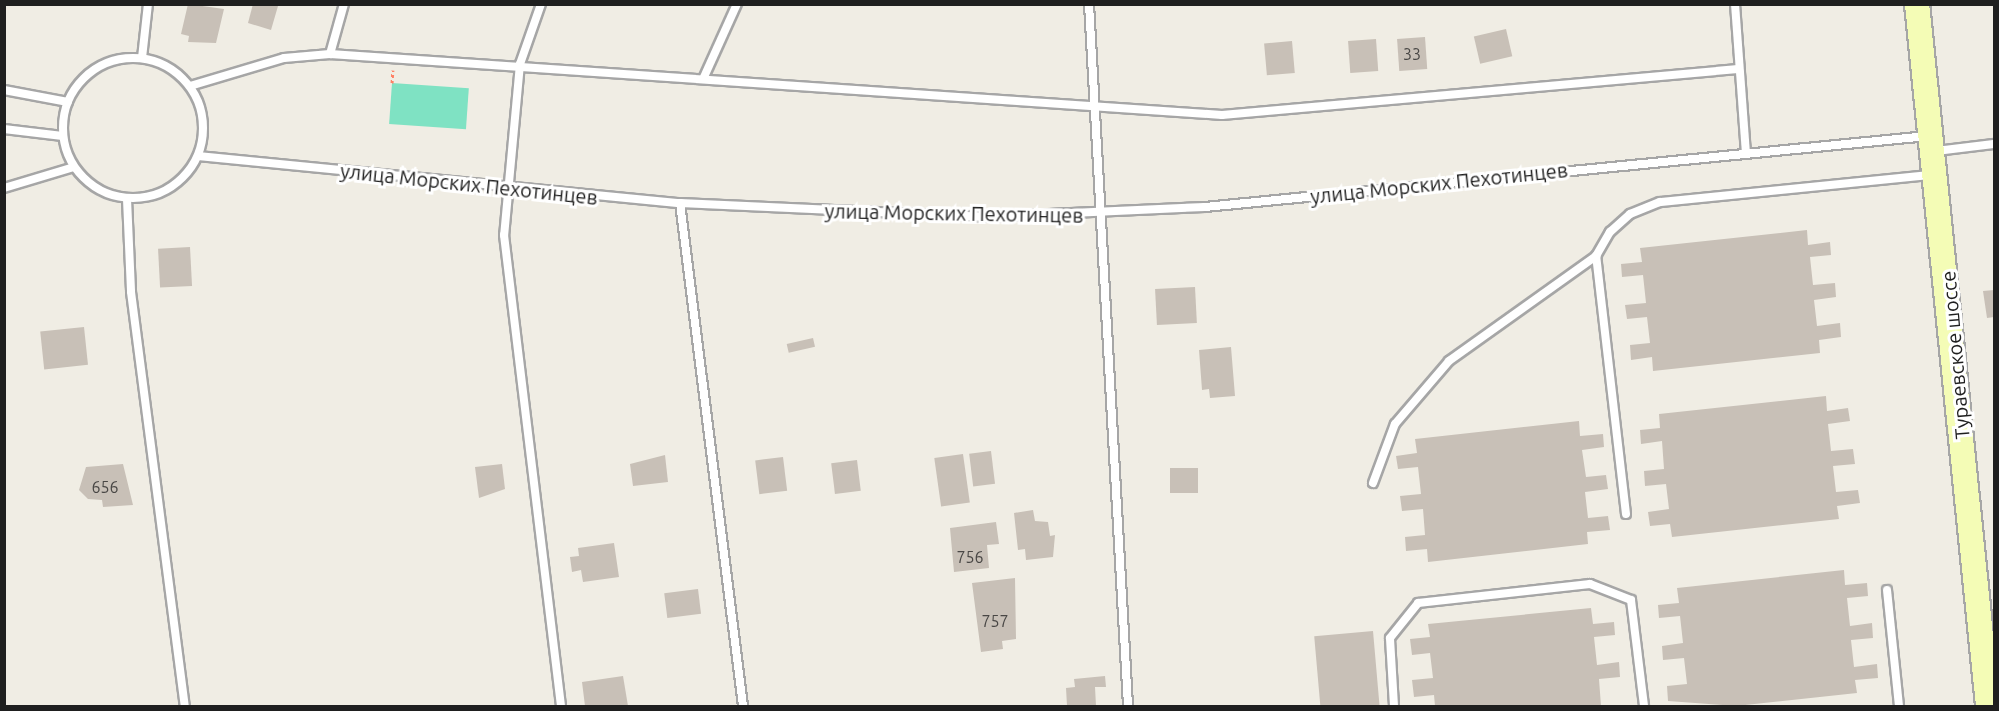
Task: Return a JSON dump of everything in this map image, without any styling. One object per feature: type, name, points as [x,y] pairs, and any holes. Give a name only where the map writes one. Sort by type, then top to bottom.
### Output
[{"type":"main road","name":"Тураевское шоссе","points":[[1917,4],[1936,154],[1988,706]]},
{"type":"lane","points":[[142,58],[148,4]]},
{"type":"lane","points":[[330,54],[344,4]]},
{"type":"lane","points":[[541,4],[520,64],[505,189],[506,278],[561,706]]},
{"type":"lane","points":[[704,77],[737,4]]},
{"type":"lane","points":[[1089,4],[1097,215],[1128,706]]},
{"type":"lane","points":[[1735,4],[1746,153]]},
{"type":"lane","points":[[190,86],[284,58],[330,54],[520,64],[1222,115],[1738,69]]},
{"type":"lane","points":[[142,58],[168,67],[190,86],[203,120],[198,156],[169,189],[127,199],[88,183],[74,167],[63,136],[68,102],[83,79],[106,63],[142,58]]},
{"type":"lane","points":[[4,90],[68,102]]},
{"type":"lane","points":[[4,129],[63,136]]},
{"type":"lane","points":[[1373,483],[1395,424],[1449,361],[1596,256],[1610,231],[1630,214],[1660,202],[1995,144]]},
{"type":"lane","name":"улица Морских Пехотинцев","points":[[198,156],[505,189],[680,203],[885,215],[1097,215],[1746,153],[1936,154]]},
{"type":"lane","points":[[4,188],[74,167]]},
{"type":"lane","points":[[127,199],[131,292],[185,706]]},
{"type":"lane","points":[[680,203],[743,706]]},
{"type":"lane","points":[[1596,256],[1626,514]]},
{"type":"lane","points":[[1394,706],[1390,638],[1418,603],[1590,584],[1631,600],[1644,706]]},
{"type":"lane","points":[[1887,590],[1899,706]]},
{"type":"green space","points":[[392,83],[469,88],[466,129],[389,124]]},
{"type":"building","points":[[188,4],[224,9],[216,43],[188,42],[189,36],[181,34]]},
{"type":"building","points":[[253,4],[278,6],[271,30],[248,23]]},
{"type":"building","points":[[1506,29],[1512,56],[1480,64],[1474,36]]},
{"type":"building","points":[[1425,37],[1427,69],[1399,71],[1397,39]]},
{"type":"building","points":[[1376,39],[1378,71],[1350,73],[1348,41]]},
{"type":"building","points":[[1292,41],[1295,73],[1267,75],[1264,43]]},
{"type":"building","points":[[1807,230],[1808,245],[1830,242],[1831,255],[1810,257],[1813,285],[1835,283],[1836,297],[1814,300],[1817,326],[1840,323],[1841,337],[1819,340],[1820,353],[1653,371],[1652,357],[1631,360],[1630,345],[1650,343],[1647,317],[1627,319],[1625,305],[1646,303],[1643,275],[1622,277],[1621,264],[1642,262],[1640,248]]},
{"type":"building","points":[[190,247],[192,286],[160,288],[158,249]]},
{"type":"building","points":[[1195,287],[1197,323],[1157,325],[1155,289]]},
{"type":"building","points":[[1994,290],[1994,317],[1987,318],[1983,291]]},
{"type":"building","points":[[84,327],[88,365],[44,369],[40,332]]},
{"type":"building","points":[[813,338],[815,347],[789,353],[787,344]]},
{"type":"building","points":[[1231,347],[1235,396],[1210,398],[1209,389],[1202,390],[1199,350]]},
{"type":"building","points":[[1826,396],[1827,411],[1848,408],[1850,421],[1828,424],[1831,451],[1853,449],[1855,464],[1833,466],[1836,492],[1858,490],[1860,503],[1837,506],[1839,519],[1672,537],[1670,524],[1650,526],[1648,512],[1669,509],[1666,484],[1645,486],[1644,471],[1664,469],[1662,441],[1641,444],[1640,430],[1660,428],[1659,414]]},
{"type":"building","points":[[1579,421],[1580,436],[1603,434],[1604,447],[1582,450],[1586,477],[1606,475],[1608,489],[1585,492],[1588,518],[1608,516],[1610,530],[1587,532],[1588,544],[1428,562],[1427,549],[1406,551],[1405,537],[1425,535],[1423,509],[1402,511],[1400,496],[1421,494],[1418,467],[1398,469],[1396,456],[1417,453],[1415,439]]},
{"type":"building","points":[[991,451],[995,484],[973,486],[969,454]]},
{"type":"building","points":[[963,454],[970,503],[941,507],[934,458]]},
{"type":"building","points":[[665,455],[668,482],[633,486],[630,464]]},
{"type":"building","points":[[783,457],[787,491],[759,494],[755,460]]},
{"type":"building","points":[[857,460],[861,491],[835,494],[831,463]]},
{"type":"building","points":[[123,464],[133,505],[103,507],[102,500],[88,499],[79,490],[86,467]]},
{"type":"building","points":[[502,464],[505,489],[479,498],[475,467]]},
{"type":"building","points":[[1170,468],[1198,468],[1198,493],[1170,493]]},
{"type":"building","points":[[1033,510],[1035,521],[1048,522],[1050,536],[1055,535],[1053,557],[1026,560],[1025,549],[1018,550],[1014,513]]},
{"type":"building","points":[[996,522],[999,544],[987,545],[989,568],[954,572],[950,528]]},
{"type":"building","points":[[614,543],[619,577],[583,582],[581,570],[572,572],[570,557],[579,556],[578,548]]},
{"type":"building","points":[[1844,570],[1845,585],[1867,583],[1868,596],[1847,598],[1850,626],[1872,623],[1873,638],[1851,640],[1854,667],[1877,664],[1878,678],[1855,680],[1857,693],[1736,706],[1668,701],[1667,686],[1687,684],[1684,658],[1663,660],[1662,646],[1683,643],[1680,616],[1659,618],[1658,605],[1679,603],[1677,588]]},
{"type":"building","points":[[1015,578],[1016,639],[1002,641],[1003,649],[981,652],[972,583]]},
{"type":"building","points":[[698,589],[701,614],[667,618],[664,593]]},
{"type":"building","points":[[1591,608],[1593,624],[1614,622],[1615,635],[1594,637],[1597,665],[1619,662],[1620,677],[1599,679],[1601,706],[1435,706],[1434,695],[1414,697],[1412,680],[1433,678],[1430,653],[1412,655],[1410,639],[1430,637],[1428,624]]},
{"type":"building","points":[[1373,631],[1380,706],[1320,706],[1314,636]]},
{"type":"building","points":[[623,676],[628,706],[585,706],[582,682]]},
{"type":"building","points":[[1105,676],[1106,687],[1095,687],[1096,706],[1067,706],[1066,688],[1075,687],[1074,679]]}]
